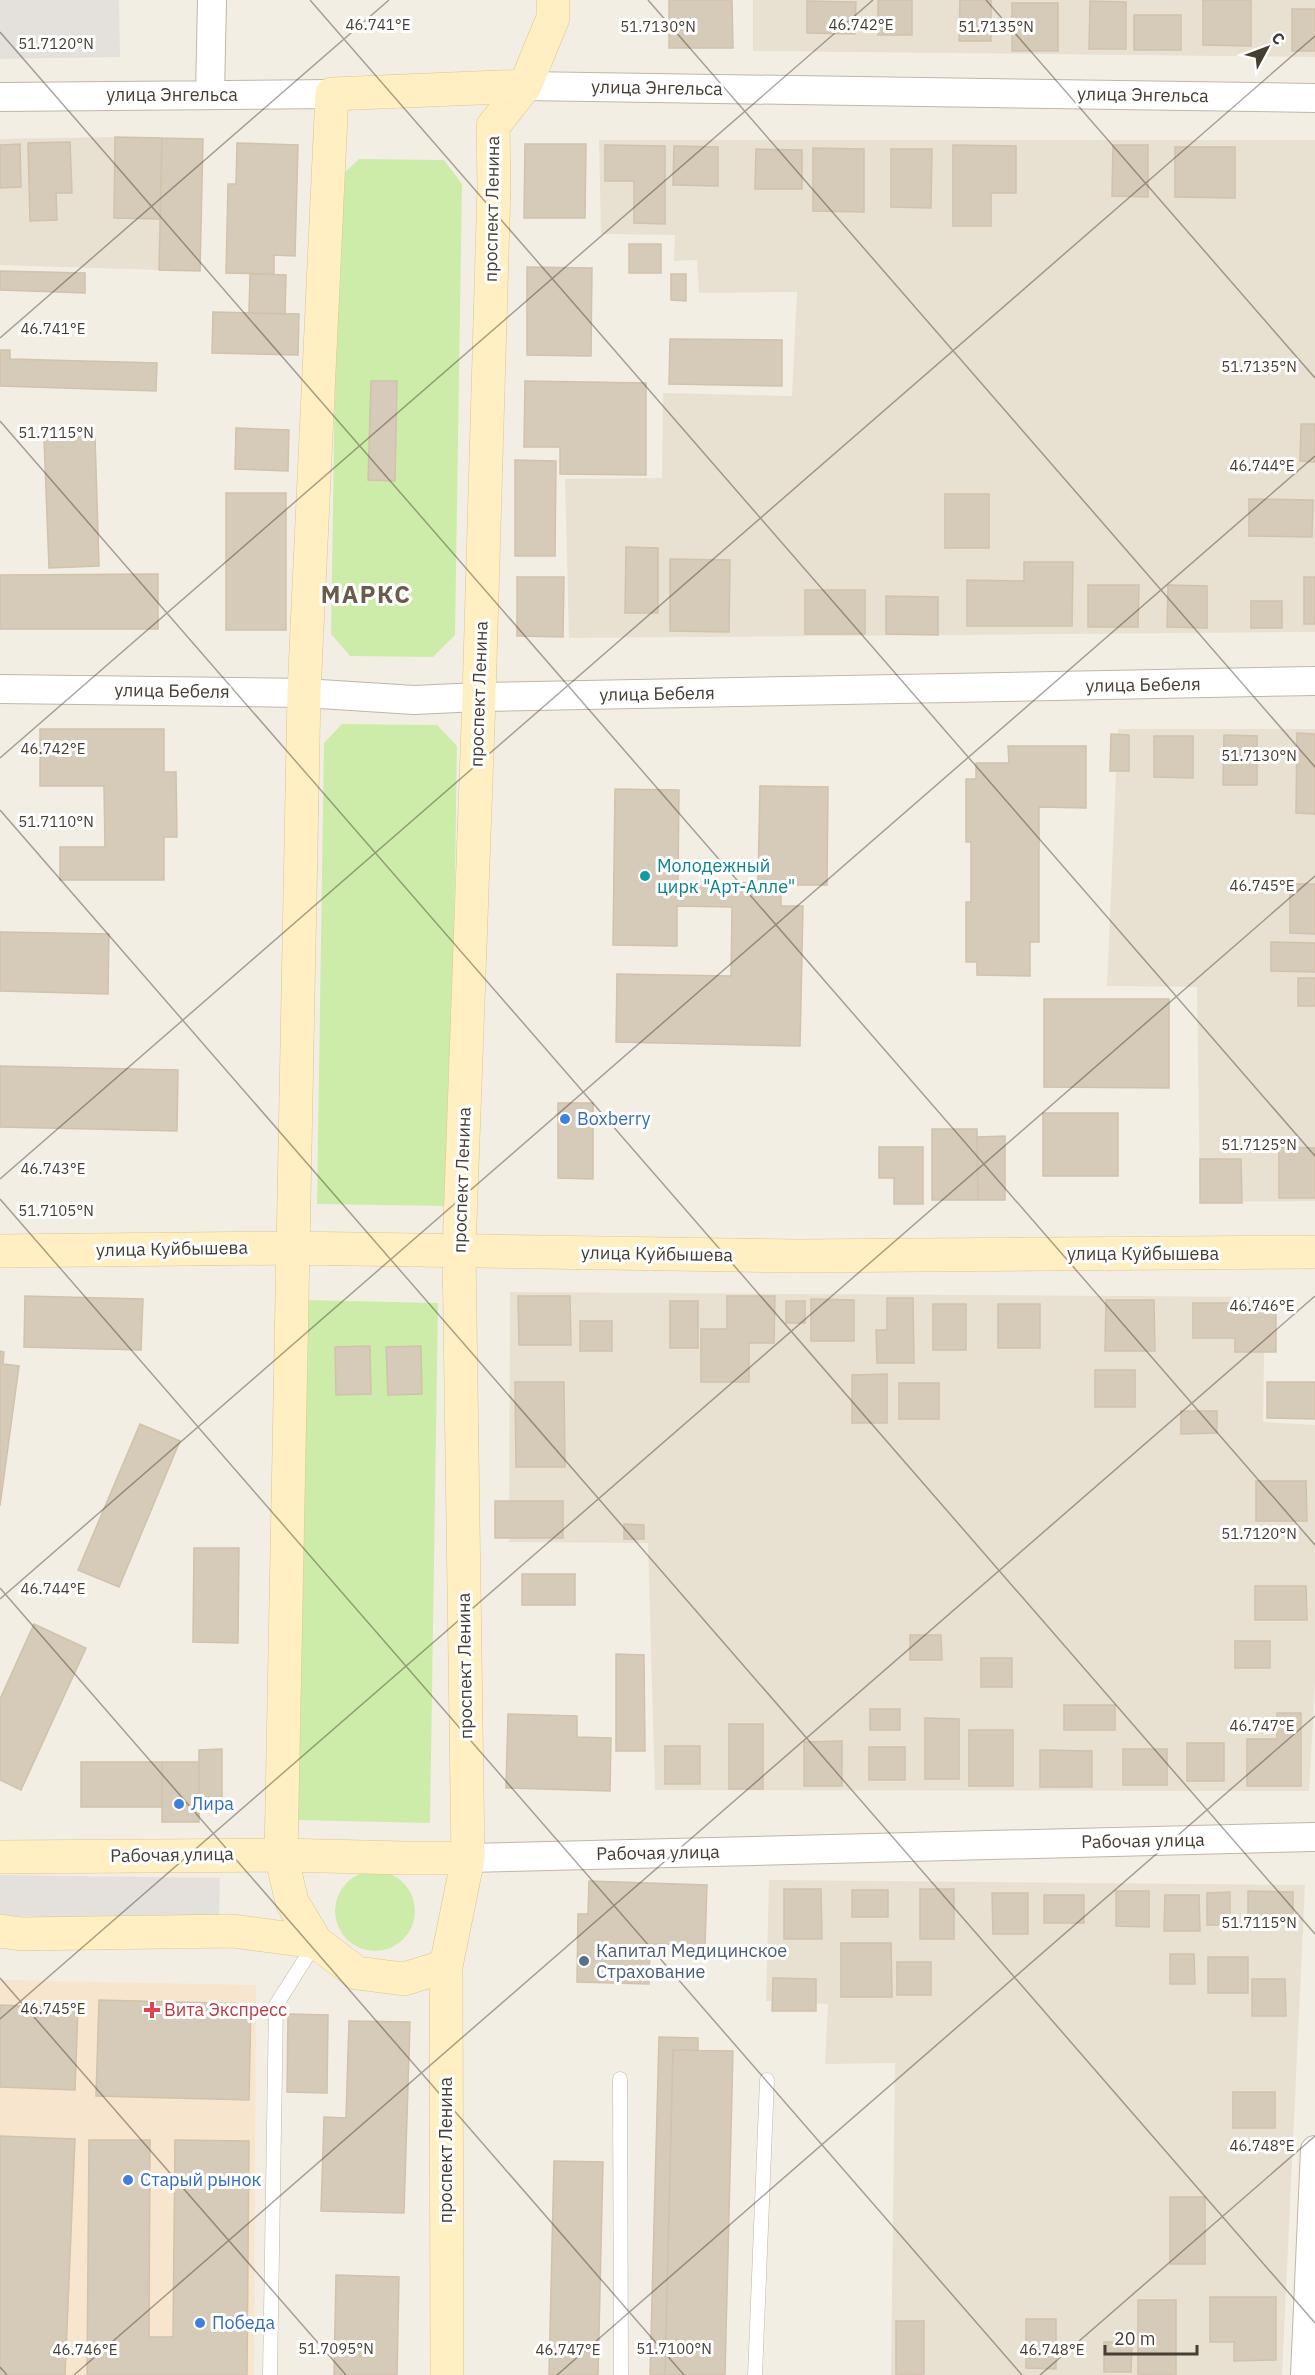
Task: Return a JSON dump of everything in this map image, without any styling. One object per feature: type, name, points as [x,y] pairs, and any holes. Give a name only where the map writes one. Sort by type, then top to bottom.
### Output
[{"type":"street","points":[[210,95],[212,0]]},
{"type":"street","name":"проспект Ленина","points":[[447,2375],[446,1966],[468,1858],[459,1251],[479,697],[494,186],[493,126],[525,86],[553,18],[553,0]]},
{"type":"street","name":"улица Энгельса","points":[[0,97],[332,94],[525,86],[1315,98]]},
{"type":"street","points":[[332,94],[304,693],[291,1248],[281,1855],[292,1902],[316,1942],[357,1973],[404,1979],[446,1966]]},
{"type":"street","name":"улица Бебеля","points":[[0,689],[304,693],[414,700],[1315,681]]},
{"type":"street","name":"улица Куйбышева","points":[[0,1251],[291,1248],[797,1256],[1315,1252]]},
{"type":"street","name":"Рабочая улица","points":[[0,1857],[281,1855],[468,1858],[1315,1837]]},
{"type":"street","points":[[0,1931],[21,1934],[233,1931],[316,1942]]},
{"type":"street","points":[[1305,2375],[1315,2150]]},
{"type":"lane","points":[[270,2375],[276,2005],[316,1942]]},
{"type":"lane","points":[[620,2079],[621,2375]]},
{"type":"lane","points":[[755,2375],[767,2080]]},
{"type":"shaded area","points":[[0,0],[119,0],[120,57],[0,59]]},
{"type":"shaded area","points":[[753,0],[1315,0],[1315,57],[753,51]]},
{"type":"shaded area","points":[[162,138],[159,270],[0,265],[0,139]]},
{"type":"shaded area","points":[[599,140],[1315,140],[1315,632],[569,638],[565,479],[662,478],[663,393],[792,396],[797,292],[699,293],[697,260],[674,261],[675,235],[601,234]]},
{"type":"shaded area","points":[[1118,729],[1315,729],[1315,1201],[1200,1202],[1197,987],[1107,986]]},
{"type":"shaded area","points":[[510,1292],[1265,1297],[1263,1422],[1315,1425],[1315,1683],[1309,1791],[655,1790],[648,1543],[509,1542]]},
{"type":"shaded area","points":[[0,1875],[220,1878],[219,1920],[0,1916]]},
{"type":"shaded area","points":[[769,1880],[1305,1885],[1282,2375],[891,2375],[895,2063],[825,2064],[828,2004],[766,2001]]},
{"type":"shaded area","name":"Старый рынок","points":[[0,1980],[256,1985],[254,2375],[0,2375]]},
{"type":"green space","points":[[359,159],[444,160],[462,184],[455,635],[433,657],[350,656],[331,634],[338,179]]},
{"type":"green space","points":[[342,724],[437,725],[457,746],[450,1206],[317,1204],[324,743]]},
{"type":"green space","points":[[305,1300],[438,1303],[430,1823],[297,1820]]},
{"type":"green space","points":[[375,1871],[390,1874],[403,1883],[412,1896],[415,1911],[412,1926],[403,1939],[390,1948],[375,1951],[360,1948],[347,1939],[338,1926],[335,1911],[338,1896],[347,1883],[360,1874]]},
{"type":"building","points":[[669,0],[732,0],[733,48],[669,48]]},
{"type":"building","points":[[878,0],[912,0],[912,35],[878,35]]},
{"type":"building","points":[[960,0],[991,0],[991,41],[959,41]]},
{"type":"building","points":[[1203,0],[1251,0],[1251,46],[1203,45]]},
{"type":"building","points":[[807,1],[856,2],[855,34],[807,33]]},
{"type":"building","points":[[1090,1],[1126,2],[1126,49],[1089,49]]},
{"type":"building","points":[[1012,3],[1058,3],[1058,51],[1012,51]]},
{"type":"building","points":[[1292,9],[1315,9],[1315,51],[1292,51]]},
{"type":"building","points":[[1134,15],[1181,15],[1181,50],[1134,50]]},
{"type":"building","points":[[115,137],[162,138],[160,219],[114,218]]},
{"type":"building","points":[[162,138],[203,139],[200,271],[159,270]]},
{"type":"building","points":[[70,142],[72,193],[56,193],[57,220],[30,221],[28,143]]},
{"type":"building","points":[[237,143],[298,145],[295,256],[274,255],[274,274],[226,273],[228,184],[236,184]]},
{"type":"building","points":[[20,144],[21,187],[0,188],[0,145]]},
{"type":"building","points":[[525,144],[586,144],[585,218],[524,218]]},
{"type":"building","points":[[605,145],[665,146],[665,224],[634,223],[634,181],[605,181]]},
{"type":"building","points":[[953,145],[1016,146],[1016,193],[991,193],[991,226],[953,226]]},
{"type":"building","points":[[1113,145],[1148,145],[1148,197],[1112,196]]},
{"type":"building","points":[[674,146],[718,147],[718,186],[673,185]]},
{"type":"building","points":[[1175,147],[1235,147],[1235,198],[1175,197]]},
{"type":"building","points":[[813,148],[864,149],[864,212],[813,211]]},
{"type":"building","points":[[756,149],[802,150],[802,189],[755,189]]},
{"type":"building","points":[[891,149],[932,149],[931,208],[891,207]]},
{"type":"building","points":[[629,244],[661,244],[661,273],[629,273]]},
{"type":"building","points":[[527,267],[592,268],[591,356],[527,355]]},
{"type":"building","points":[[0,271],[85,273],[85,293],[0,290]]},
{"type":"building","points":[[250,274],[286,275],[285,314],[249,313]]},
{"type":"building","points":[[671,274],[686,274],[686,301],[671,300]]},
{"type":"building","points":[[213,312],[299,314],[298,355],[212,353]]},
{"type":"building","points":[[670,339],[782,340],[782,386],[669,384]]},
{"type":"building","points":[[0,350],[10,350],[10,359],[157,363],[156,391],[0,386]]},
{"type":"building","points":[[371,381],[397,381],[395,481],[368,480]]},
{"type":"building","points":[[525,381],[646,383],[646,475],[560,474],[560,447],[524,447]]},
{"type":"building","points":[[1301,424],[1315,424],[1315,462],[1300,461]]},
{"type":"building","points":[[236,428],[289,430],[288,471],[235,469]]},
{"type":"building","points":[[95,436],[99,566],[49,568],[44,438]]},
{"type":"building","points":[[515,460],[556,461],[555,556],[515,556]]},
{"type":"building","points":[[226,493],[286,493],[286,630],[226,630]]},
{"type":"building","points":[[945,494],[989,494],[989,548],[945,548]]},
{"type":"building","points":[[1249,499],[1313,500],[1312,537],[1249,536]]},
{"type":"building","points":[[626,547],[658,548],[658,613],[625,613]]},
{"type":"building","points":[[670,559],[730,560],[729,632],[670,631]]},
{"type":"building","points":[[1024,562],[1073,562],[1072,626],[967,626],[967,580],[1024,581]]},
{"type":"building","points":[[158,574],[158,629],[0,629],[0,575]]},
{"type":"building","points":[[517,577],[564,577],[563,637],[517,636]]},
{"type":"building","points":[[1304,577],[1315,577],[1315,624],[1304,624]]},
{"type":"building","points":[[1088,585],[1139,585],[1138,627],[1088,627]]},
{"type":"building","points":[[1168,585],[1207,586],[1207,628],[1167,627]]},
{"type":"building","points":[[805,590],[865,590],[865,634],[805,634]]},
{"type":"building","points":[[886,596],[938,597],[938,635],[886,634]]},
{"type":"building","points":[[1251,601],[1282,601],[1282,628],[1251,628]]},
{"type":"building","points":[[40,729],[164,729],[164,772],[176,772],[177,837],[164,837],[164,880],[60,880],[60,847],[105,847],[104,786],[40,786]]},
{"type":"building","points":[[1297,733],[1315,734],[1315,814],[1296,813]]},
{"type":"building","points":[[1111,734],[1129,735],[1129,771],[1110,771]]},
{"type":"building","points":[[1224,735],[1257,736],[1257,785],[1223,785]]},
{"type":"building","points":[[1154,736],[1193,736],[1193,778],[1154,777]]},
{"type":"building","points":[[1008,746],[1086,746],[1086,808],[1039,807],[1039,942],[1030,942],[1030,976],[977,975],[977,962],[966,962],[966,902],[971,902],[971,842],[966,842],[966,779],[976,779],[976,763],[1009,763]]},
{"type":"building","points":[[760,786],[828,787],[827,885],[781,885],[781,906],[803,906],[800,1046],[616,1042],[617,974],[731,976],[732,907],[677,906],[677,946],[613,945],[615,789],[679,790],[678,881],[758,883]]},
{"type":"building","points":[[1290,884],[1315,884],[1315,934],[1290,933]]},
{"type":"building","points":[[0,932],[109,934],[108,994],[0,991]]},
{"type":"building","points":[[1271,942],[1315,943],[1315,972],[1271,971]]},
{"type":"building","points":[[1298,978],[1315,978],[1315,1006],[1298,1006]]},
{"type":"building","points":[[1044,999],[1169,999],[1169,1088],[1044,1087]]},
{"type":"building","points":[[0,1066],[178,1070],[177,1131],[0,1127]]},
{"type":"building","points":[[558,1103],[593,1103],[593,1179],[558,1178]]},
{"type":"building","points":[[1043,1113],[1118,1113],[1118,1176],[1043,1176]]},
{"type":"building","points":[[932,1129],[977,1129],[978,1200],[932,1200]]},
{"type":"building","points":[[1005,1136],[1005,1200],[978,1200],[977,1137]]},
{"type":"building","points":[[879,1147],[923,1147],[923,1204],[894,1204],[894,1178],[879,1178]]},
{"type":"building","points":[[1279,1147],[1315,1148],[1315,1198],[1279,1198]]},
{"type":"building","points":[[1200,1159],[1241,1159],[1242,1203],[1200,1203]]},
{"type":"building","points":[[25,1296],[143,1299],[141,1350],[24,1347]]},
{"type":"building","points":[[518,1296],[570,1296],[571,1345],[519,1345]]},
{"type":"building","points":[[727,1296],[775,1296],[774,1343],[749,1343],[749,1382],[701,1382],[701,1329],[727,1329]]},
{"type":"building","points":[[887,1298],[913,1298],[914,1363],[877,1363],[876,1330],[887,1330]]},
{"type":"building","points":[[811,1299],[854,1300],[854,1341],[811,1341]]},
{"type":"building","points":[[1106,1300],[1154,1300],[1155,1351],[1105,1351]]},
{"type":"building","points":[[670,1301],[698,1301],[698,1348],[670,1348]]},
{"type":"building","points":[[786,1301],[805,1301],[805,1323],[786,1323]]},
{"type":"building","points":[[1193,1303],[1276,1303],[1276,1352],[1235,1352],[1235,1338],[1193,1338]]},
{"type":"building","points":[[933,1304],[966,1304],[966,1350],[933,1350]]},
{"type":"building","points":[[998,1304],[1040,1304],[1040,1348],[998,1348]]},
{"type":"building","points":[[580,1321],[612,1321],[612,1351],[580,1351]]},
{"type":"building","points":[[370,1346],[371,1394],[336,1395],[335,1347]]},
{"type":"building","points":[[421,1346],[422,1394],[388,1395],[386,1347]]},
{"type":"building","points":[[0,1351],[4,1352],[3,1364],[19,1366],[0,1506]]},
{"type":"building","points":[[1095,1370],[1135,1370],[1135,1407],[1095,1407]]},
{"type":"building","points":[[887,1374],[887,1423],[852,1423],[852,1375]]},
{"type":"building","points":[[515,1382],[564,1382],[565,1467],[516,1467]]},
{"type":"building","points":[[1267,1382],[1315,1382],[1315,1419],[1267,1418]]},
{"type":"building","points":[[899,1383],[939,1383],[939,1419],[899,1419]]},
{"type":"building","points":[[1181,1411],[1217,1411],[1217,1433],[1181,1434]]},
{"type":"building","points":[[140,1424],[180,1441],[119,1587],[78,1570]]},
{"type":"building","points":[[1256,1481],[1306,1481],[1307,1521],[1256,1521]]},
{"type":"building","points":[[495,1501],[563,1501],[563,1538],[495,1538]]},
{"type":"building","points":[[624,1524],[644,1525],[644,1539],[624,1539]]},
{"type":"building","points":[[194,1548],[239,1548],[238,1643],[193,1642]]},
{"type":"building","points":[[522,1574],[575,1574],[575,1605],[522,1605]]},
{"type":"building","points":[[1255,1586],[1306,1586],[1307,1620],[1255,1620]]},
{"type":"building","points":[[34,1624],[86,1648],[21,1790],[0,1780],[0,1699]]},
{"type":"building","points":[[910,1635],[941,1635],[942,1660],[910,1660]]},
{"type":"building","points":[[1235,1641],[1270,1641],[1270,1668],[1235,1668]]},
{"type":"building","points":[[616,1654],[644,1655],[645,1751],[616,1751]]},
{"type":"building","points":[[981,1658],[1012,1658],[1012,1687],[981,1687]]},
{"type":"building","points":[[1064,1705],[1115,1705],[1115,1730],[1064,1730]]},
{"type":"building","points":[[870,1709],[900,1709],[900,1730],[870,1730]]},
{"type":"building","points":[[1277,1713],[1301,1713],[1301,1786],[1247,1786],[1247,1739],[1277,1739]]},
{"type":"building","points":[[508,1714],[577,1716],[577,1737],[611,1738],[610,1791],[506,1788]]},
{"type":"building","points":[[925,1718],[959,1719],[959,1779],[925,1779]]},
{"type":"building","points":[[729,1724],[763,1724],[763,1789],[729,1789]]},
{"type":"building","points":[[969,1730],[1013,1730],[1013,1786],[969,1786]]},
{"type":"building","points":[[842,1741],[842,1786],[804,1786],[804,1742]]},
{"type":"building","points":[[1187,1743],[1224,1743],[1224,1781],[1187,1781]]},
{"type":"building","points":[[665,1746],[700,1746],[700,1784],[665,1784]]},
{"type":"building","points":[[869,1747],[905,1747],[905,1780],[869,1780]]},
{"type":"building","points":[[222,1749],[222,1798],[199,1797],[199,1750]]},
{"type":"building","points":[[1123,1749],[1167,1749],[1167,1785],[1123,1785]]},
{"type":"building","points":[[1040,1750],[1092,1751],[1092,1787],[1040,1787]]},
{"type":"building","points":[[81,1762],[162,1762],[162,1807],[81,1807]]},
{"type":"building","points":[[162,1762],[199,1762],[199,1822],[162,1822]]},
{"type":"building","points":[[589,1881],[707,1885],[705,1945],[650,1944],[649,1984],[577,1982],[578,1914],[588,1914]]},
{"type":"building","points":[[784,1889],[821,1889],[822,1939],[784,1939]]},
{"type":"building","points":[[920,1889],[954,1889],[954,1939],[920,1939]]},
{"type":"building","points":[[852,1890],[888,1890],[888,1917],[852,1917]]},
{"type":"building","points":[[1116,1891],[1149,1891],[1149,1927],[1116,1926]]},
{"type":"building","points":[[1248,1891],[1293,1892],[1293,1921],[1248,1921]]},
{"type":"building","points":[[1230,1892],[1230,1925],[1207,1925],[1207,1893]]},
{"type":"building","points":[[992,1893],[1028,1893],[1028,1934],[993,1934]]},
{"type":"building","points":[[1044,1895],[1084,1895],[1084,1923],[1044,1923]]},
{"type":"building","points":[[1165,1895],[1199,1895],[1200,1931],[1164,1931]]},
{"type":"building","points":[[841,1943],[891,1943],[892,1997],[841,1997]]},
{"type":"building","points":[[1170,1954],[1194,1954],[1195,1984],[1170,1984]]},
{"type":"building","points":[[1208,1957],[1248,1957],[1248,1993],[1208,1993]]},
{"type":"building","points":[[897,1962],[931,1962],[931,1995],[897,1995]]},
{"type":"building","points":[[773,1978],[816,1979],[816,2011],[772,2011]]},
{"type":"building","points":[[1252,1979],[1285,1979],[1286,2016],[1252,2016]]},
{"type":"building","points":[[99,2000],[251,2004],[249,2100],[96,2096]]},
{"type":"building","points":[[0,2005],[78,2008],[75,2090],[0,2087]]},
{"type":"building","points":[[288,2014],[328,2015],[327,2093],[287,2092]]},
{"type":"building","points":[[349,2021],[410,2022],[404,2213],[321,2211],[324,2117],[346,2118]]},
{"type":"building","points":[[659,2037],[698,2038],[698,2050],[673,2050],[665,2375],[650,2375]]},
{"type":"building","points":[[673,2050],[733,2051],[725,2375],[665,2375]]},
{"type":"building","points":[[1233,2092],[1275,2092],[1275,2128],[1233,2128]]},
{"type":"building","points":[[0,2136],[75,2139],[65,2375],[0,2375]]},
{"type":"building","points":[[89,2140],[150,2140],[149,2337],[173,2337],[175,2140],[249,2141],[247,2375],[87,2375]]},
{"type":"building","points":[[554,2161],[603,2162],[598,2375],[549,2375]]},
{"type":"building","points":[[1170,2197],[1205,2197],[1205,2264],[1170,2264]]},
{"type":"building","points":[[336,2275],[399,2277],[397,2375],[334,2375]]},
{"type":"building","points":[[1210,2297],[1276,2297],[1276,2360],[1234,2361],[1234,2342],[1210,2342]]},
{"type":"building","points":[[1138,2300],[1176,2300],[1176,2375],[1138,2374]]},
{"type":"building","points":[[1026,2319],[1056,2319],[1056,2369],[1026,2368]]},
{"type":"building","points":[[896,2321],[924,2321],[924,2374],[896,2375]]},
{"type":"building","points":[[1104,2342],[1132,2342],[1131,2372],[1104,2372]]},
{"type":"place","name":"Молодежный цирк \"Арт-Алле\"","points":[[645,876]]},
{"type":"place","name":"Boxberry","points":[[565,1119]]},
{"type":"place","name":"Лира","points":[[179,1804]]},
{"type":"place","name":"Капитал Медицинское Страхование","points":[[584,1961]]},
{"type":"place","name":"Вита Экспресс","points":[[152,2010]]},
{"type":"place","name":"Старый рынок","points":[[128,2180]]},
{"type":"place","name":"Победа","points":[[200,2323]]},
{"type":"district","name":"МАРКС","points":[[366,595]]}]
